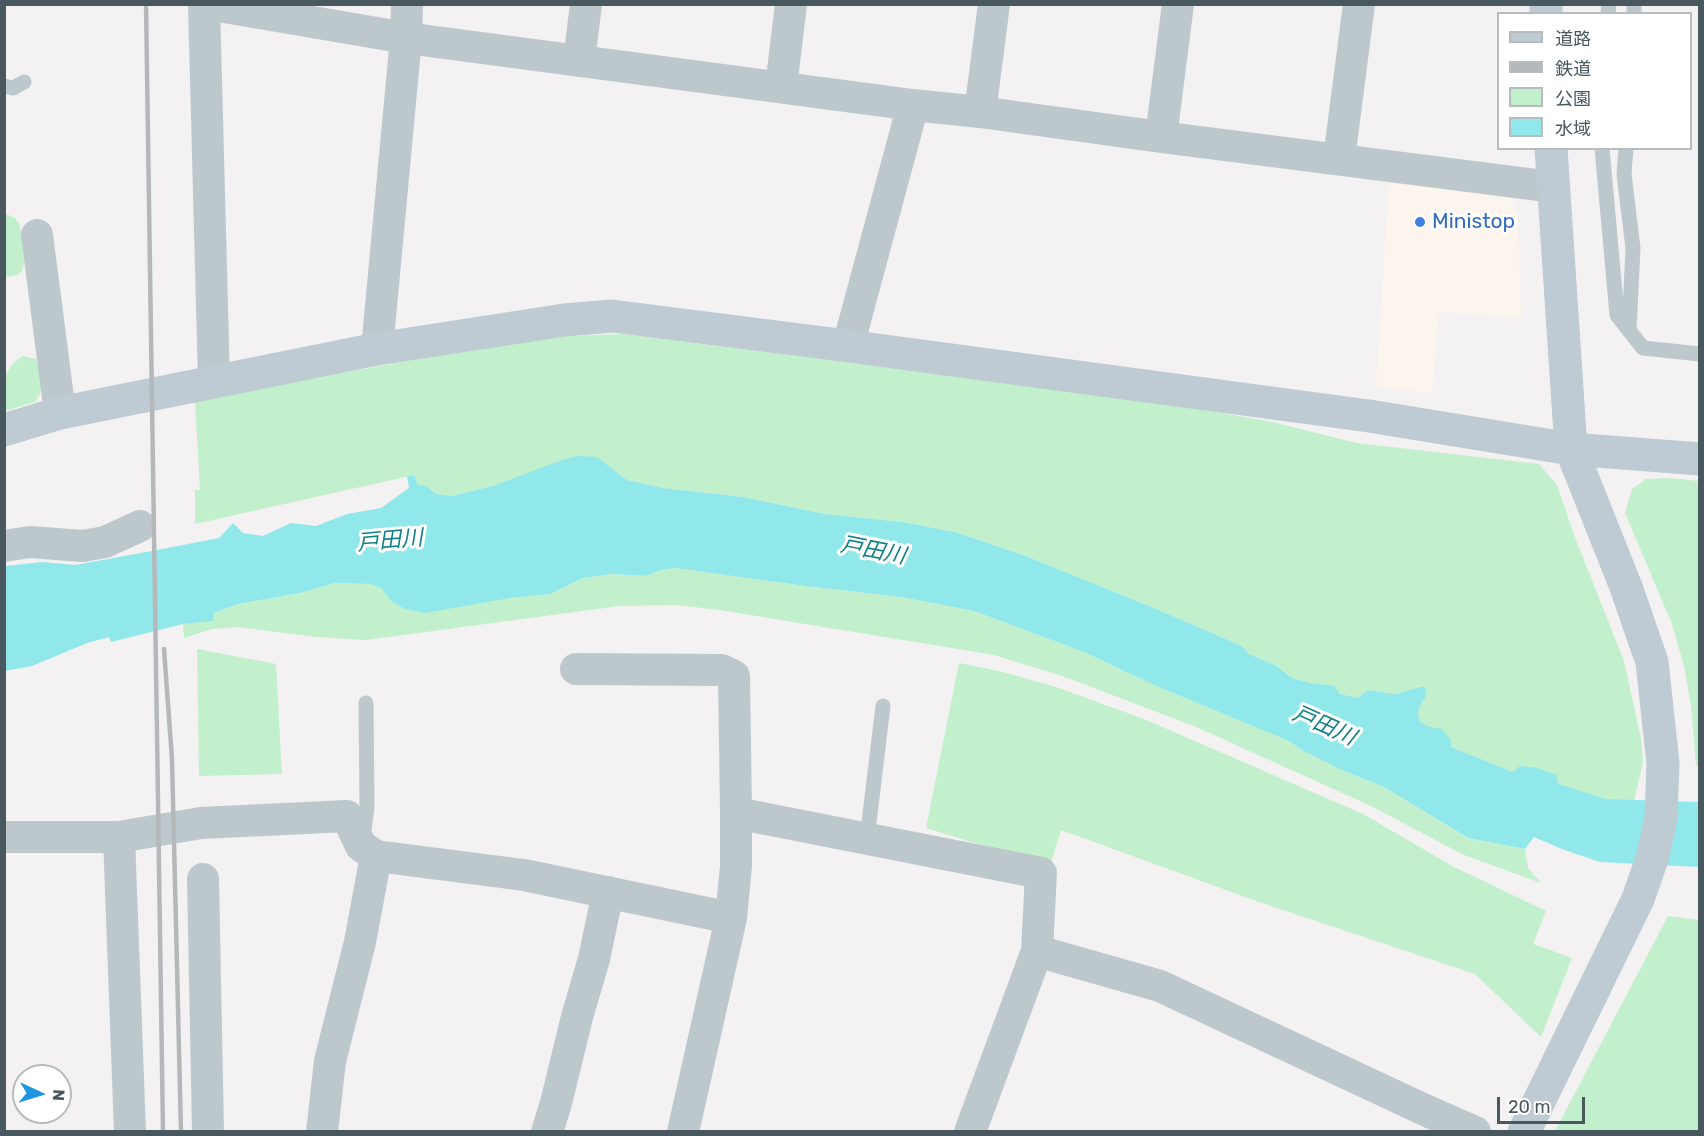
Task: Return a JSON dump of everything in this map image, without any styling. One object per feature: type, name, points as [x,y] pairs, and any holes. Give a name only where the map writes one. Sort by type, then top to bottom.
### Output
[{"type":"street","points":[[214,382],[205,4],[406,38],[913,105],[980,111],[1161,138],[1553,187]]},
{"type":"street","points":[[377,349],[406,38],[406,4]]},
{"type":"street","points":[[579,61],[586,4]]},
{"type":"street","points":[[781,87],[791,4]]},
{"type":"street","points":[[980,111],[994,4]]},
{"type":"street","points":[[1161,138],[1178,4]]},
{"type":"street","points":[[1339,159],[1359,4]]},
{"type":"street","points":[[848,346],[913,105]]},
{"type":"street","points":[[1524,1131],[1638,899],[1653,856],[1661,817],[1663,763],[1652,662],[1626,586],[1571,449],[1551,150]]},
{"type":"street","points":[[37,235],[60,413]]},
{"type":"street","points":[[4,430],[60,413],[377,349],[564,320],[612,316],[1369,416],[1571,449],[1700,459]]},
{"type":"street","points":[[4,546],[30,542],[83,546],[105,542],[140,526]]},
{"type":"street","points":[[576,669],[722,670],[734,676],[736,866],[731,918],[683,1131]]},
{"type":"street","points":[[736,813],[1041,873],[1036,951],[970,1131]]},
{"type":"street","points":[[4,837],[119,837],[201,823],[347,816],[369,851],[360,942],[330,1061],[322,1131]]},
{"type":"street","points":[[119,837],[130,1131]]},
{"type":"street","points":[[369,851],[524,875],[731,918]]},
{"type":"street","points":[[203,879],[208,1131]]},
{"type":"street","points":[[547,1131],[594,959],[608,892]]},
{"type":"street","points":[[1036,951],[1160,986],[1427,1111],[1475,1131]]},
{"type":"lane","points":[[4,86],[13,88],[24,82]]},
{"type":"lane","points":[[1602,150],[1617,315],[1643,348],[1700,354]]},
{"type":"lane","points":[[1626,150],[1624,174],[1633,248],[1629,331]]},
{"type":"lane","points":[[366,703],[369,851]]},
{"type":"lane","points":[[867,839],[883,706]]},
{"type":"shaded area","points":[[1389,181],[1511,195],[1518,215],[1521,318],[1439,312],[1432,393],[1376,387]]},
{"type":"green space","points":[[4,213],[15,218],[20,225],[24,263],[22,271],[17,275],[5,277]]},
{"type":"green space","points":[[623,334],[1151,401],[1268,421],[1357,443],[1539,464],[1557,485],[1574,535],[1624,661],[1641,739],[1643,762],[1634,801],[1606,799],[1559,784],[1559,780],[1513,772],[1450,747],[1430,727],[1420,722],[1419,706],[1426,696],[1420,687],[1395,694],[1368,690],[1358,698],[1292,678],[1275,665],[1249,654],[1242,646],[1026,556],[955,532],[902,522],[825,514],[743,497],[663,488],[627,480],[606,464],[496,485],[452,496],[436,494],[426,486],[418,486],[414,475],[195,524],[195,490],[200,490],[195,401],[533,337]]},
{"type":"green space","points":[[23,356],[36,359],[42,383],[40,394],[35,402],[5,411],[4,377],[14,362]]},
{"type":"green space","points":[[1669,478],[1699,481],[1699,766],[1696,766],[1691,705],[1684,666],[1672,624],[1625,513],[1632,489],[1646,479]]},
{"type":"green space","points":[[675,568],[901,597],[974,611],[1084,652],[1154,685],[1289,741],[1342,770],[1384,787],[1467,838],[1525,849],[1528,868],[1541,883],[1464,855],[1371,806],[1194,726],[1062,676],[994,655],[720,610],[676,605],[620,606],[366,640],[316,637],[238,627],[212,629],[184,638],[183,624],[213,621],[214,613],[238,604],[300,593],[335,583],[370,584],[381,588],[391,601],[510,598],[550,594],[583,578],[611,574],[646,576]]},
{"type":"green space","points":[[197,649],[276,664],[282,774],[199,776]]},
{"type":"green space","points":[[959,663],[1003,672],[1056,687],[1144,719],[1363,814],[1454,867],[1546,911],[1533,944],[1572,958],[1541,1037],[1475,974],[1259,902],[1061,830],[1050,866],[926,828]]},
{"type":"green space","points":[[1668,916],[1699,920],[1699,1131],[1555,1131]]},
{"type":"water","name":"戸田川","points":[[578,456],[597,457],[627,480],[663,488],[743,497],[825,514],[902,522],[955,532],[1026,556],[1161,611],[1242,646],[1249,654],[1275,665],[1292,678],[1334,686],[1340,694],[1358,698],[1368,690],[1395,694],[1425,687],[1426,696],[1419,707],[1418,714],[1420,722],[1442,729],[1451,740],[1451,747],[1513,772],[1520,766],[1537,768],[1556,775],[1559,784],[1606,799],[1699,802],[1699,867],[1600,862],[1534,837],[1525,849],[1468,838],[1384,787],[1342,770],[1289,741],[1154,685],[1084,652],[974,611],[901,597],[675,568],[646,576],[611,574],[583,578],[550,594],[510,598],[425,613],[405,609],[391,601],[381,588],[370,584],[335,583],[300,593],[238,604],[214,613],[213,621],[183,624],[111,642],[109,637],[87,643],[32,666],[5,671],[5,566],[43,562],[75,565],[157,550],[219,538],[233,523],[243,533],[263,536],[291,523],[316,526],[347,514],[381,508],[409,488],[407,476],[414,475],[418,485],[426,486],[436,494],[452,496],[496,485]]},
{"type":"railway","points":[[146,4],[163,1132]]},
{"type":"railway","points":[[164,649],[172,759],[181,1132]]},
{"type":"place","name":"Ministop","points":[[1420,222]]}]
